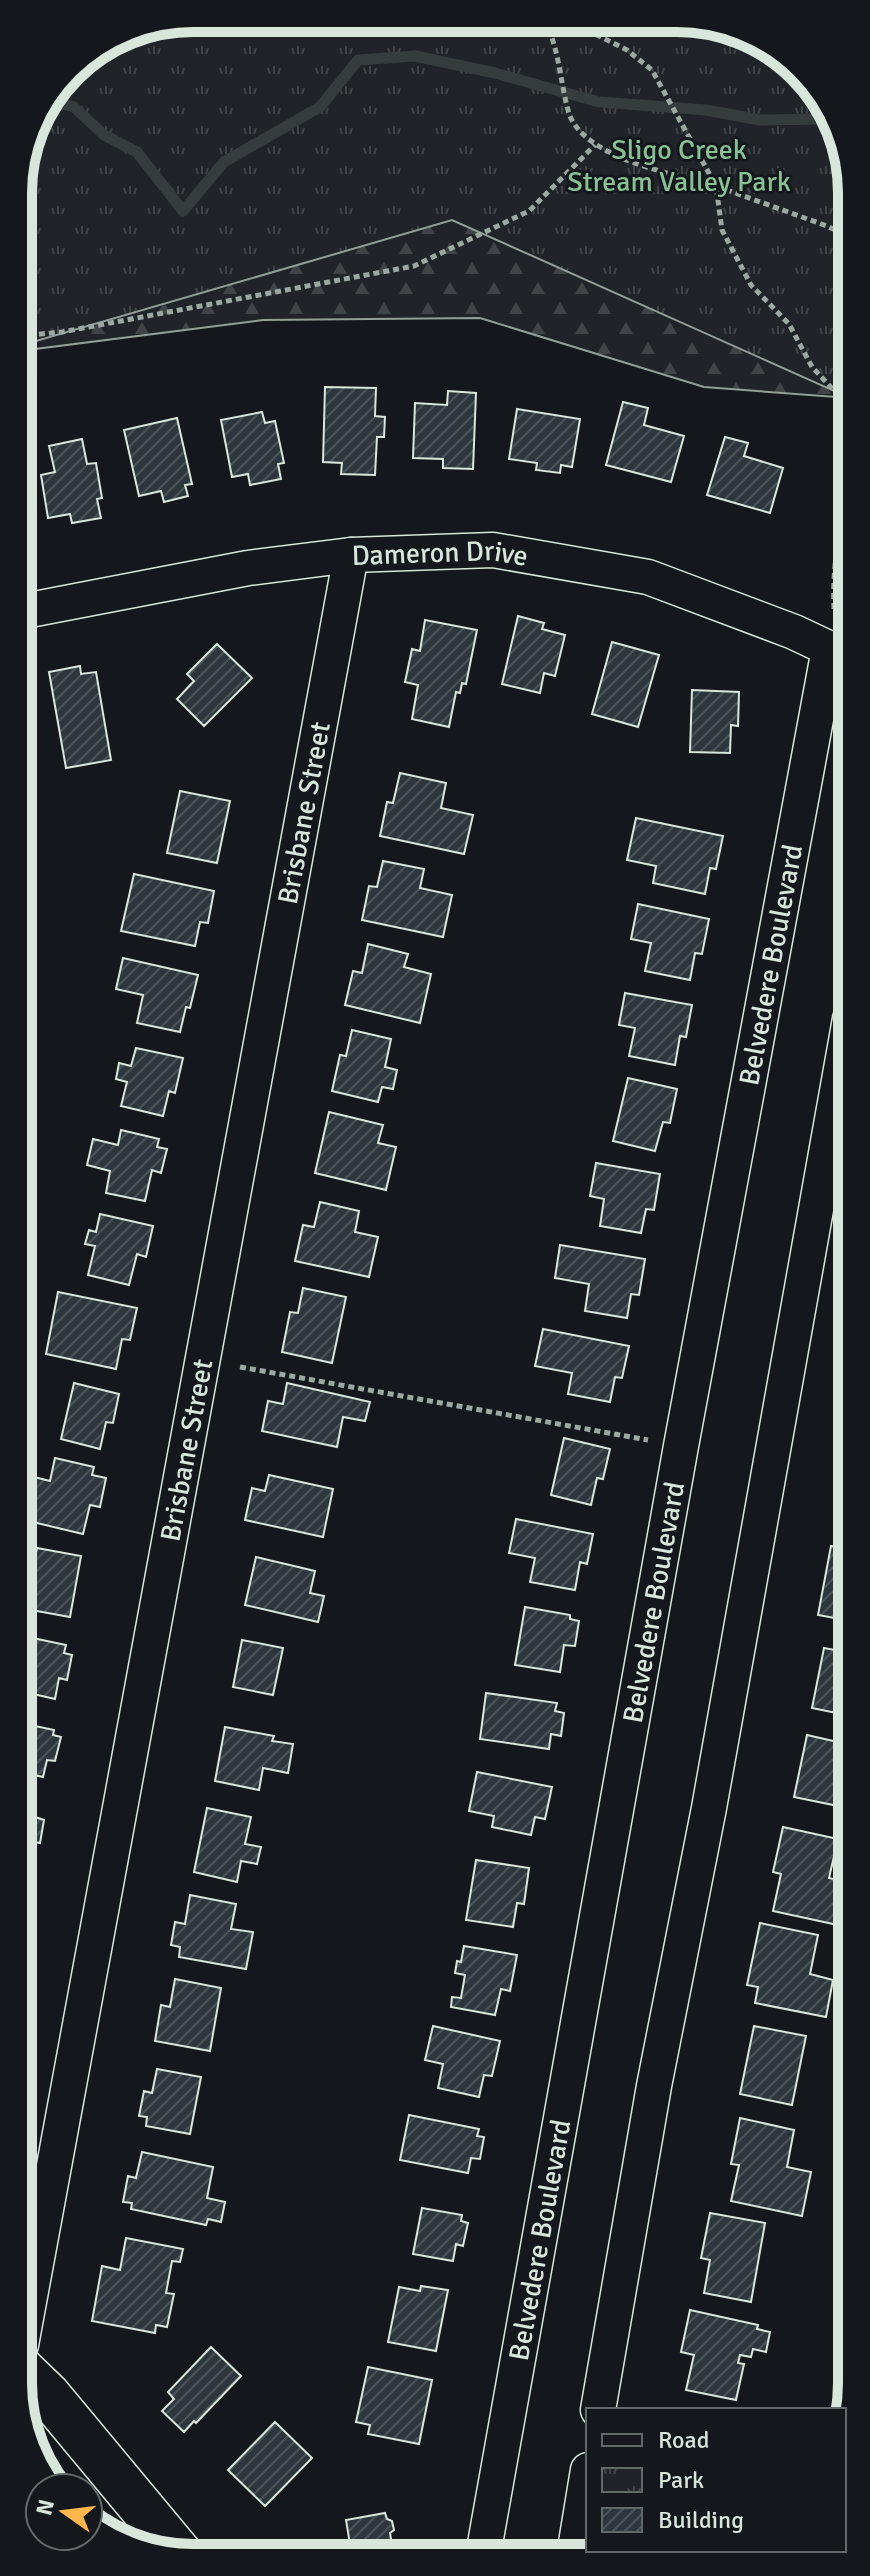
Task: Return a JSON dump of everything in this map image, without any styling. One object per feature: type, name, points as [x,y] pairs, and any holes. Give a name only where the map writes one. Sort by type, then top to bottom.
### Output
[{"type":"street","name":"Dameron Drive","points":[[32,610],[248,568],[351,555],[493,550],[648,577],[794,632],[838,654]]},
{"type":"street","name":"Brisbane Street","points":[[32,2285],[351,555]]},
{"type":"street","name":"Belvedere Boulevard","points":[[485,2544],[681,1446],[838,659]]},
{"type":"street","points":[[598,2408],[654,2086],[709,1808],[838,1086]]},
{"type":"street","points":[[32,2380],[170,2542]]},
{"type":"street","points":[[576,2544],[586,2482]]},
{"type":"path","points":[[548,32],[569,114],[577,130],[595,145],[838,232]]},
{"type":"path","points":[[591,32],[627,50],[652,70],[716,186],[722,230],[751,285],[789,324],[812,367],[838,395]]},
{"type":"path","points":[[32,335],[62,332],[414,266],[529,211],[595,145]]},
{"type":"path","points":[[834,609],[833,578],[838,531]]},
{"type":"path","points":[[240,1367],[681,1446]]},
{"type":"green space","name":"Sligo Creek Stream Valley Park","points":[[183,32],[687,32],[719,37],[738,44],[775,65],[805,95],[829,141],[838,183],[838,397],[704,387],[480,318],[263,320],[32,349],[32,183],[37,151],[65,95],[104,59],[132,44]]},
{"type":"green space","name":"Sligo Creek Stream Valley Park","points":[[183,32],[687,32],[719,37],[738,44],[775,65],[805,95],[829,141],[838,183],[838,393],[452,220],[32,342],[32,183],[37,151],[49,122],[72,87],[104,59],[132,44]]},
{"type":"building","points":[[325,387],[376,388],[375,416],[385,417],[384,437],[377,437],[375,475],[341,474],[342,463],[323,462]]},
{"type":"building","points":[[448,391],[476,393],[473,469],[443,468],[443,459],[413,458],[415,403],[447,405]]},
{"type":"building","points":[[623,402],[648,408],[644,425],[684,436],[671,482],[606,465]]},
{"type":"building","points":[[517,409],[580,419],[572,467],[561,465],[560,473],[536,470],[537,463],[509,459]]},
{"type":"building","points":[[262,412],[265,423],[275,421],[284,463],[278,464],[281,479],[250,485],[248,474],[232,477],[221,420]]},
{"type":"building","points":[[177,418],[192,484],[185,485],[188,496],[164,502],[161,491],[139,496],[124,430]]},
{"type":"building","points":[[725,437],[748,443],[744,456],[783,468],[770,513],[707,495]]},
{"type":"building","points":[[82,439],[87,464],[96,463],[102,498],[97,499],[101,518],[72,523],[70,514],[48,518],[41,475],[55,472],[49,446]]},
{"type":"building","points":[[518,616],[544,623],[542,629],[565,635],[555,676],[544,673],[540,693],[502,684]]},
{"type":"building","points":[[425,620],[477,630],[466,684],[462,683],[460,693],[456,692],[449,727],[412,719],[418,685],[405,682],[412,649],[420,651]]},
{"type":"building","points":[[612,642],[659,655],[638,727],[592,714]]},
{"type":"building","points":[[217,644],[252,678],[204,726],[177,699],[194,681],[187,674]]},
{"type":"building","points":[[80,666],[81,674],[96,672],[111,760],[66,768],[49,672]]},
{"type":"building","points":[[692,690],[739,692],[738,726],[731,725],[730,753],[690,752]]},
{"type":"building","points":[[400,773],[446,783],[441,808],[473,815],[464,854],[380,836],[387,802],[393,803]]},
{"type":"building","points":[[180,791],[230,801],[217,863],[167,853]]},
{"type":"building","points":[[636,818],[723,836],[716,869],[710,868],[705,894],[653,883],[656,866],[627,860]]},
{"type":"building","points":[[383,861],[424,869],[420,888],[452,895],[443,937],[362,920],[369,886],[377,887]]},
{"type":"building","points":[[134,874],[214,891],[208,923],[200,922],[195,946],[121,931]]},
{"type":"building","points":[[638,904],[709,919],[702,954],[695,953],[690,980],[645,971],[651,943],[631,939]]},
{"type":"building","points":[[368,944],[408,954],[404,967],[431,974],[420,1023],[345,1005],[353,971],[362,973]]},
{"type":"building","points":[[123,958],[198,975],[180,1032],[137,1023],[143,995],[116,989]]},
{"type":"building","points":[[625,993],[692,1005],[686,1037],[680,1036],[675,1065],[629,1056],[635,1028],[619,1025]]},
{"type":"building","points":[[352,1030],[391,1039],[385,1067],[397,1070],[393,1089],[382,1087],[378,1102],[332,1091],[340,1055],[346,1056]]},
{"type":"building","points":[[136,1048],[183,1058],[175,1093],[169,1091],[163,1116],[121,1106],[127,1082],[116,1079],[119,1063],[131,1066]]},
{"type":"building","points":[[628,1078],[677,1089],[670,1123],[663,1122],[655,1151],[613,1141]]},
{"type":"building","points":[[329,1112],[383,1125],[378,1143],[396,1147],[386,1190],[315,1173]]},
{"type":"building","points":[[121,1130],[159,1139],[157,1147],[167,1149],[161,1173],[152,1170],[145,1201],[106,1193],[110,1171],[87,1165],[93,1139],[118,1145]]},
{"type":"building","points":[[596,1163],[660,1174],[654,1210],[646,1209],[641,1233],[600,1226],[604,1199],[590,1196]]},
{"type":"building","points":[[320,1202],[359,1211],[355,1232],[378,1237],[369,1277],[295,1261],[303,1225],[314,1227]]},
{"type":"building","points":[[100,1214],[153,1226],[146,1257],[137,1254],[129,1285],[88,1275],[95,1246],[85,1244],[89,1230],[96,1232]]},
{"type":"building","points":[[560,1245],[645,1259],[639,1295],[631,1294],[627,1318],[585,1311],[589,1284],[555,1278]]},
{"type":"building","points":[[303,1288],[346,1297],[332,1363],[282,1352],[290,1312],[298,1313]]},
{"type":"building","points":[[58,1292],[137,1308],[130,1340],[122,1339],[116,1369],[46,1354]]},
{"type":"building","points":[[543,1329],[629,1346],[622,1378],[615,1377],[610,1402],[568,1394],[572,1373],[535,1366]]},
{"type":"building","points":[[74,1383],[119,1394],[113,1423],[106,1422],[100,1449],[61,1439]]},
{"type":"building","points":[[287,1383],[370,1402],[365,1421],[343,1417],[337,1447],[262,1431],[268,1401],[283,1404]]},
{"type":"building","points":[[564,1438],[610,1449],[603,1479],[597,1478],[591,1505],[551,1495]]},
{"type":"building","points":[[55,1458],[94,1467],[92,1475],[106,1478],[100,1507],[90,1505],[83,1534],[32,1522],[32,1476],[50,1481]]},
{"type":"building","points":[[269,1475],[333,1489],[323,1537],[245,1520],[252,1488],[265,1491]]},
{"type":"building","points":[[516,1519],[593,1534],[587,1564],[580,1562],[575,1590],[530,1582],[535,1558],[509,1553]]},
{"type":"building","points":[[831,1546],[838,1547],[838,1619],[818,1615]]},
{"type":"building","points":[[37,1548],[81,1556],[70,1617],[32,1610],[32,1557],[35,1558]]},
{"type":"building","points":[[256,1557],[315,1571],[310,1593],[324,1596],[318,1622],[245,1605]]},
{"type":"building","points":[[525,1607],[570,1615],[570,1619],[579,1621],[575,1646],[564,1645],[560,1672],[515,1665]]},
{"type":"building","points":[[32,1638],[66,1645],[64,1653],[72,1655],[67,1680],[59,1678],[55,1699],[32,1694]]},
{"type":"building","points":[[242,1640],[283,1648],[273,1695],[233,1687]]},
{"type":"building","points":[[824,1648],[838,1651],[838,1713],[812,1708]]},
{"type":"building","points":[[486,1693],[557,1703],[555,1711],[564,1713],[561,1736],[551,1734],[549,1749],[480,1739]]},
{"type":"building","points":[[32,1725],[54,1730],[53,1735],[61,1737],[55,1761],[47,1760],[43,1777],[32,1774]]},
{"type":"building","points":[[225,1727],[274,1736],[272,1741],[293,1744],[288,1773],[263,1768],[259,1790],[215,1781]]},
{"type":"building","points":[[807,1735],[838,1742],[838,1806],[794,1797]]},
{"type":"building","points":[[477,1772],[552,1787],[545,1819],[535,1817],[531,1835],[492,1827],[494,1816],[469,1811]]},
{"type":"building","points":[[207,1808],[251,1817],[245,1844],[261,1847],[257,1864],[241,1861],[237,1882],[194,1872]]},
{"type":"building","points":[[32,1810],[36,1811],[35,1817],[44,1820],[40,1843],[34,1842],[32,1851]]},
{"type":"building","points":[[783,1827],[838,1839],[829,1878],[838,1880],[838,1925],[773,1911],[781,1874],[773,1872]]},
{"type":"building","points":[[476,1860],[529,1868],[524,1904],[517,1903],[513,1927],[466,1920]]},
{"type":"building","points":[[190,1895],[236,1904],[231,1929],[253,1932],[246,1969],[179,1957],[180,1947],[171,1945],[175,1922],[185,1924]]},
{"type":"building","points":[[760,1923],[818,1935],[810,1974],[833,1980],[826,2017],[755,2003],[758,1987],[747,1985]]},
{"type":"building","points":[[464,1946],[517,1955],[510,1991],[501,1989],[495,2015],[451,2007],[452,1997],[461,1998],[465,1975],[455,1973]]},
{"type":"building","points":[[175,1979],[221,1988],[210,2051],[155,2041],[161,2005],[170,2007]]},
{"type":"building","points":[[433,2026],[500,2041],[492,2076],[484,2075],[479,2097],[438,2088],[443,2064],[425,2060]]},
{"type":"building","points":[[754,2026],[806,2036],[792,2105],[740,2094]]},
{"type":"building","points":[[157,2069],[201,2077],[190,2134],[146,2126],[147,2117],[139,2116],[144,2091],[152,2093]]},
{"type":"building","points":[[409,2115],[479,2129],[477,2136],[484,2137],[480,2159],[471,2158],[468,2173],[400,2160]]},
{"type":"building","points":[[740,2118],[794,2130],[787,2167],[811,2172],[802,2216],[731,2201],[739,2165],[731,2164]]},
{"type":"building","points":[[142,2152],[213,2167],[207,2198],[225,2202],[221,2222],[208,2219],[206,2225],[131,2209],[132,2203],[123,2202],[128,2176],[136,2178]]},
{"type":"building","points":[[422,2208],[462,2215],[461,2221],[468,2223],[463,2246],[456,2244],[453,2261],[413,2254]]},
{"type":"building","points":[[710,2213],[765,2223],[751,2302],[704,2293],[710,2260],[701,2258]]},
{"type":"building","points":[[126,2238],[183,2249],[180,2262],[172,2261],[166,2293],[174,2294],[167,2327],[156,2325],[155,2333],[92,2321],[102,2266],[120,2270]]},
{"type":"building","points":[[421,2286],[448,2290],[436,2351],[388,2342],[399,2287],[420,2291]]},
{"type":"building","points":[[690,2310],[758,2325],[757,2329],[770,2332],[766,2352],[753,2349],[751,2357],[740,2355],[738,2363],[744,2364],[736,2400],[686,2390],[694,2355],[681,2352]]},
{"type":"building","points":[[211,2347],[241,2376],[184,2432],[162,2411],[174,2399],[168,2392]]},
{"type":"building","points":[[368,2367],[432,2380],[419,2444],[368,2434],[370,2425],[356,2422]]},
{"type":"building","points":[[275,2422],[312,2458],[265,2506],[228,2470]]},
{"type":"building","points":[[385,2513],[387,2519],[392,2521],[394,2530],[390,2533],[392,2544],[350,2544],[346,2520]]},
{"type":"waterway","points":[[60,103],[74,107],[104,135],[137,152],[183,211],[224,162],[320,107],[358,60],[415,56],[495,73],[599,102],[706,110],[760,120],[819,119]]}]
